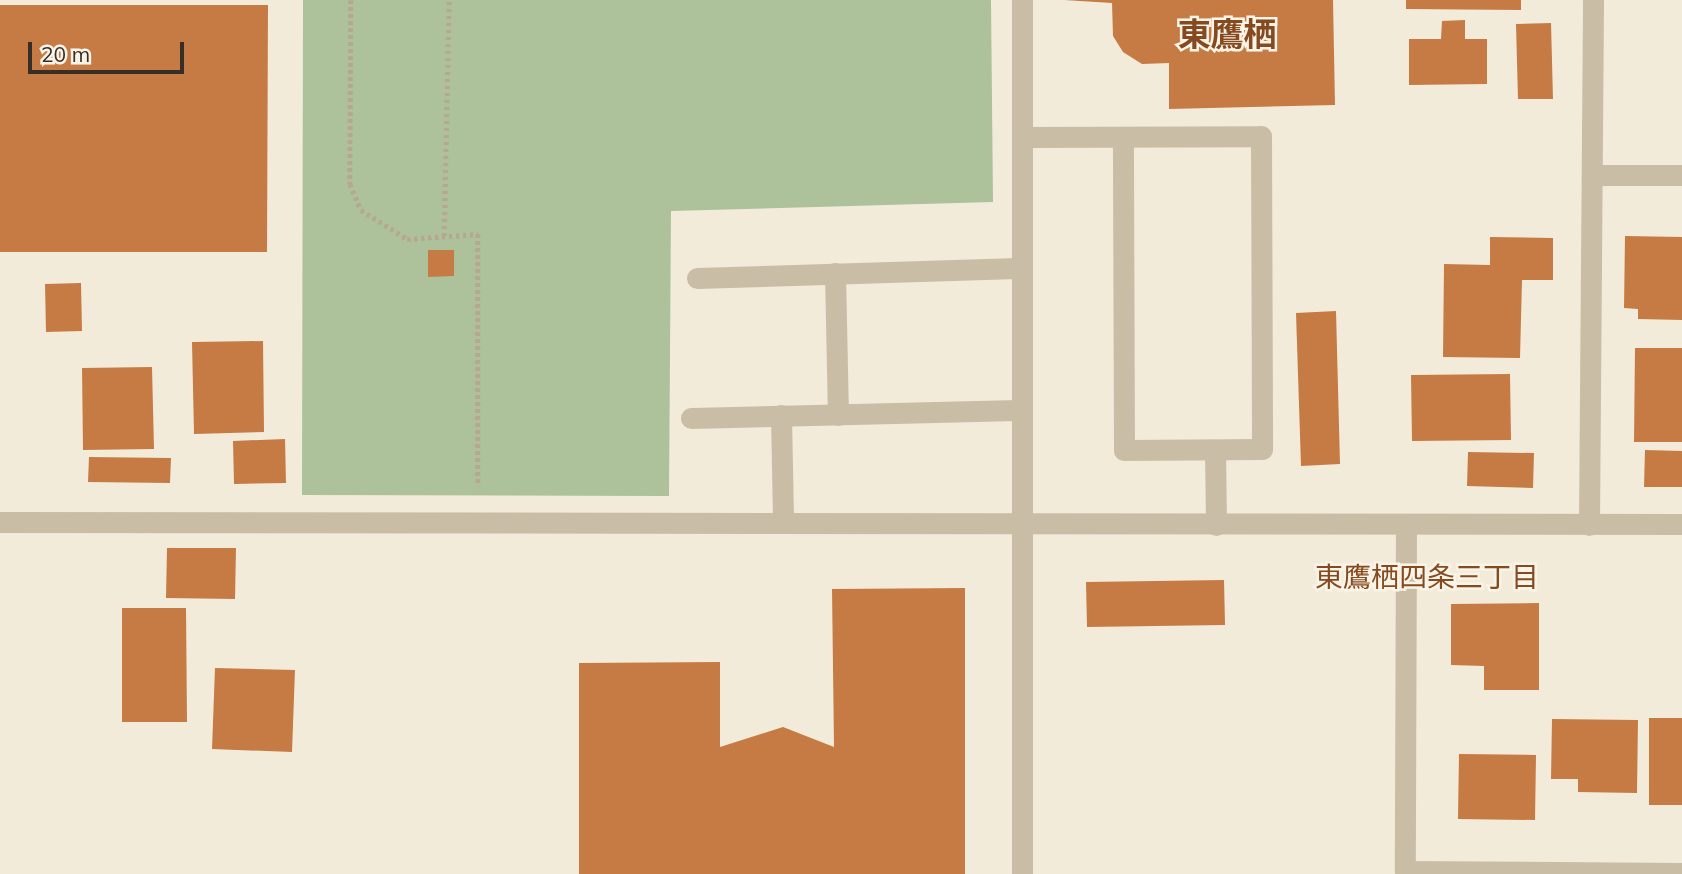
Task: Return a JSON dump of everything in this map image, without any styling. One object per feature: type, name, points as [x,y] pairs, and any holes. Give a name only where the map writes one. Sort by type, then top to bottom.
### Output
[{"type":"street","points":[[1022,0],[1022,874]]},
{"type":"street","points":[[1589,525],[1592,0]]},
{"type":"street","points":[[1022,137],[1261,136],[1262,449],[1124,450],[1123,137]]},
{"type":"street","points":[[1592,175],[1682,175]]},
{"type":"street","points":[[697,278],[1021,268]]},
{"type":"street","points":[[835,273],[838,415]]},
{"type":"street","points":[[691,418],[1021,410]]},
{"type":"street","points":[[781,415],[783,523]]},
{"type":"street","points":[[1214,450],[1216,525]]},
{"type":"street","points":[[0,522],[1021,522],[1406,526],[1682,524]]},
{"type":"street","points":[[1406,526],[1405,871],[1682,873]]},
{"type":"path","points":[[351,0],[350,184],[361,210],[386,230],[408,239],[478,234],[478,522]]},
{"type":"path","points":[[444,236],[449,0]]},
{"type":"green space","points":[[303,0],[991,0],[993,202],[671,211],[669,496],[302,495]]},
{"type":"building","points":[[1064,0],[1333,0],[1335,105],[1169,109],[1169,63],[1142,64],[1123,52],[1113,36],[1112,3]]},
{"type":"building","points":[[1406,0],[1521,0],[1521,10],[1406,9]]},
{"type":"building","points":[[0,5],[268,5],[267,252],[0,252]]},
{"type":"building","points":[[1465,20],[1465,39],[1487,39],[1487,84],[1409,85],[1409,39],[1441,39],[1442,21]]},
{"type":"building","points":[[1551,23],[1553,99],[1518,99],[1516,24]]},
{"type":"building","points":[[1625,236],[1682,237],[1682,320],[1638,319],[1638,309],[1624,308]]},
{"type":"building","points":[[1490,237],[1553,238],[1553,280],[1522,280],[1520,358],[1443,357],[1444,264],[1490,265]]},
{"type":"building","points":[[428,250],[454,250],[454,276],[428,277]]},
{"type":"building","points":[[81,283],[82,331],[46,332],[45,284]]},
{"type":"building","points":[[1336,311],[1340,464],[1301,466],[1296,313]]},
{"type":"building","points":[[263,341],[264,432],[194,434],[192,342]]},
{"type":"building","points":[[1635,348],[1682,348],[1682,442],[1634,442]]},
{"type":"building","points":[[152,367],[154,449],[83,450],[82,368]]},
{"type":"building","points":[[1510,374],[1511,440],[1412,441],[1411,375]]},
{"type":"building","points":[[285,439],[286,483],[234,484],[233,441]]},
{"type":"building","points":[[1645,450],[1682,451],[1682,487],[1644,487]]},
{"type":"building","points":[[1468,452],[1534,453],[1533,488],[1467,486]]},
{"type":"building","points":[[89,457],[171,458],[170,483],[88,482]]},
{"type":"building","points":[[167,548],[236,548],[235,599],[166,598]]},
{"type":"building","points":[[1224,580],[1225,625],[1087,627],[1086,582]]},
{"type":"building","points":[[965,588],[965,874],[579,874],[579,663],[720,662],[720,747],[783,727],[834,747],[832,589]]},
{"type":"building","points":[[1539,603],[1539,690],[1484,690],[1484,666],[1451,665],[1451,604]]},
{"type":"building","points":[[122,608],[186,608],[187,722],[122,722]]},
{"type":"building","points":[[215,668],[295,670],[292,752],[212,749]]},
{"type":"building","points":[[1649,718],[1682,718],[1682,805],[1649,805]]},
{"type":"building","points":[[1552,719],[1638,720],[1637,793],[1578,792],[1578,779],[1551,779]]},
{"type":"building","points":[[1459,754],[1536,755],[1535,820],[1458,819]]},
{"type":"district","name":"東鷹栖","points":[[1227,34]]},
{"type":"district","name":"東鷹栖四条三丁目","points":[[1427,577]]}]
